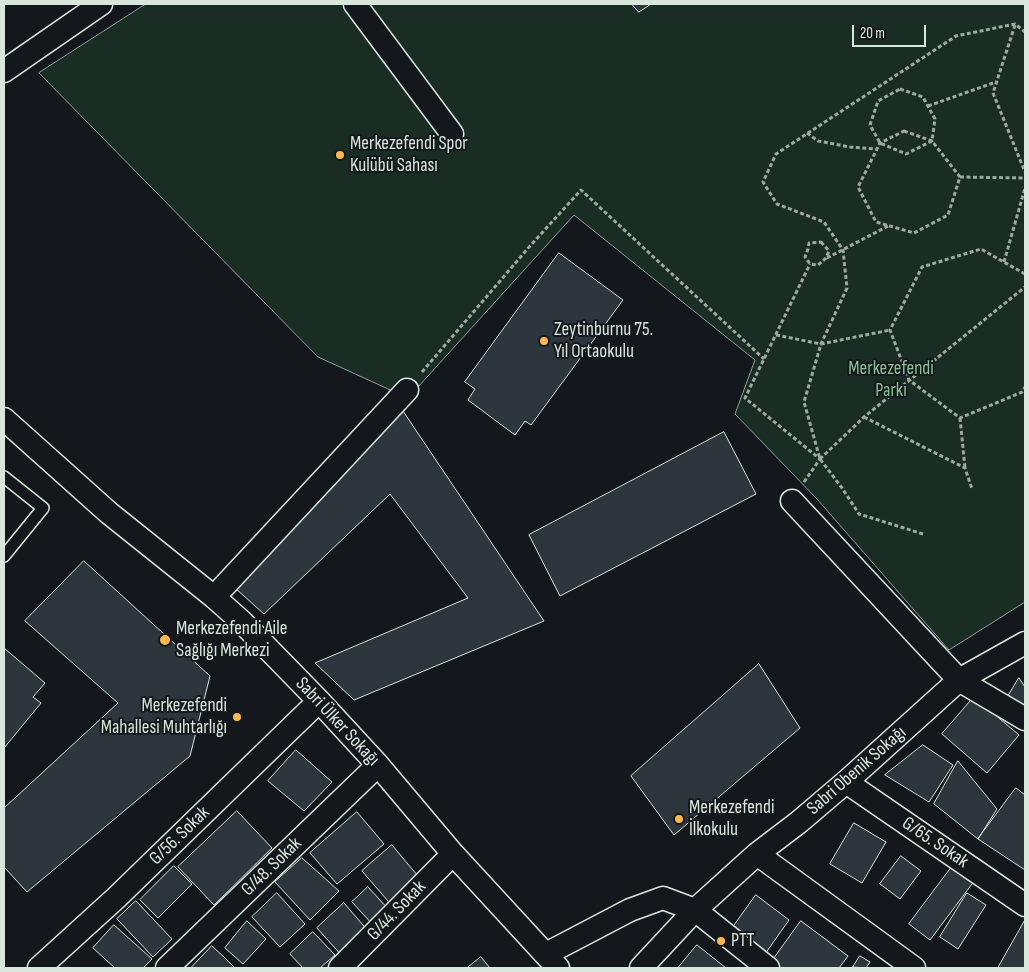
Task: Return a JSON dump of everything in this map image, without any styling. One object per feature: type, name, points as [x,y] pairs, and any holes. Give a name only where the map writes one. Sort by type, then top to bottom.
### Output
[{"type":"street","points":[[4,71],[101,4]]},
{"type":"street","points":[[355,4],[452,134]]},
{"type":"street","points":[[214,597],[407,390]]},
{"type":"street","name":"Sabri Ülker Sokağı","points":[[4,419],[109,513],[241,621],[319,701],[378,766],[453,854],[552,961]]},
{"type":"street","points":[[792,501],[959,680],[1025,719]]},
{"type":"street","name":"Sabri Obenik Sokağı","points":[[641,968],[695,910],[757,854],[799,822],[846,782],[959,680],[1025,643]]},
{"type":"street","name":"G/56. Sokak","points":[[39,968],[116,898],[319,701]]},
{"type":"street","name":"G/48. Sokak","points":[[167,968],[378,766]]},
{"type":"street","name":"G/65. Sokak","points":[[846,782],[1025,905]]},
{"type":"street","name":"G/44. Sokak","points":[[345,967],[453,854]]},
{"type":"street","points":[[757,854],[914,968]]},
{"type":"street","points":[[552,961],[630,910],[663,898],[695,910],[768,968]]},
{"type":"lane","points":[[4,477],[43,508],[4,556]]},
{"type":"path","points":[[1015,24],[1025,32]]},
{"type":"path","points":[[1015,24],[993,93],[1025,172]]},
{"type":"path","points":[[820,459],[804,402],[821,344],[848,288],[843,250],[824,222],[777,204],[764,182],[776,154],[956,36],[1015,24]]},
{"type":"path","points":[[928,106],[997,82]]},
{"type":"path","points":[[900,89],[924,97],[935,119],[932,141],[906,154],[880,143],[870,125],[878,101],[900,89]]},
{"type":"path","points":[[904,131],[932,141],[960,177],[948,215],[914,233],[876,222],[858,187],[880,143],[904,131]]},
{"type":"path","points":[[807,133],[818,141],[850,147],[877,149]]},
{"type":"path","points":[[960,177],[1025,178]]},
{"type":"path","points":[[1004,262],[1025,188]]},
{"type":"path","points":[[407,390],[580,190],[764,358]]},
{"type":"path","points":[[826,258],[829,251],[820,242],[809,243],[805,256],[810,264],[818,266],[826,258],[888,226]]},
{"type":"path","points":[[972,490],[965,468],[960,418],[909,380],[890,330],[922,267],[981,249],[1025,274]]},
{"type":"path","points":[[810,264],[746,398],[820,459],[859,514],[923,534]]},
{"type":"path","points":[[792,501],[820,459],[864,417],[1025,287]]},
{"type":"path","points":[[776,335],[821,344],[890,330]]},
{"type":"path","points":[[960,418],[1022,392],[1025,387]]},
{"type":"path","points":[[864,417],[965,468]]},
{"type":"green space","name":"Merkezefendi Parkı","points":[[146,4],[1025,4],[1025,602],[949,650],[817,499],[735,414],[755,360],[574,215],[408,398],[318,357],[39,73]]},
{"type":"building","points":[[632,4],[651,4],[639,12]]},
{"type":"building","name":"Zeytinburnu 75. Yıl Ortaokulu","points":[[559,253],[623,300],[531,425],[525,421],[515,435],[468,400],[475,389],[465,382]]},
{"type":"building","points":[[401,408],[544,621],[354,700],[315,663],[468,598],[390,494],[264,614],[234,587]]},
{"type":"building","points":[[724,432],[756,494],[560,596],[529,535]]},
{"type":"building","points":[[84,561],[210,676],[190,756],[27,892],[4,867],[4,808],[118,703],[25,621]]},
{"type":"building","points":[[4,648],[45,683],[33,697],[41,703],[4,748]]},
{"type":"building","points":[[759,664],[800,728],[674,835],[631,776]]},
{"type":"building","points":[[1019,678],[1025,687],[1025,716],[1004,703]]},
{"type":"building","points":[[974,697],[1019,735],[987,773],[942,734]]},
{"type":"building","points":[[923,745],[953,765],[929,802],[885,775]]},
{"type":"building","points":[[296,750],[332,782],[304,811],[268,781]]},
{"type":"building","points":[[958,761],[997,809],[978,839],[934,804]]},
{"type":"building","points":[[1016,788],[1025,795],[1025,870],[978,839]]},
{"type":"building","points":[[237,811],[272,848],[214,905],[178,867]]},
{"type":"building","points":[[357,812],[384,844],[337,884],[310,853]]},
{"type":"building","points":[[854,823],[886,842],[862,883],[830,864]]},
{"type":"building","points":[[392,845],[423,882],[394,908],[362,871]]},
{"type":"building","points":[[901,856],[921,871],[900,899],[880,884]]},
{"type":"building","points":[[302,858],[339,891],[310,920],[275,882]]},
{"type":"building","points":[[954,864],[975,880],[930,940],[909,924]]},
{"type":"building","points":[[174,866],[192,884],[158,918],[140,900]]},
{"type":"building","points":[[368,887],[390,911],[374,926],[352,902]]},
{"type":"building","points":[[277,893],[305,924],[280,947],[252,917]]},
{"type":"building","points":[[967,893],[986,905],[958,949],[940,937]]},
{"type":"building","points":[[756,895],[789,920],[765,954],[731,930]]},
{"type":"building","points":[[136,901],[172,939],[153,957],[117,919]]},
{"type":"building","points":[[344,903],[369,932],[343,957],[317,928]]},
{"type":"building","points":[[1025,920],[1025,968],[998,968]]},
{"type":"building","points":[[247,921],[266,939],[243,964],[225,948]]},
{"type":"building","points":[[801,921],[848,956],[839,968],[776,968],[770,964]]},
{"type":"building","points":[[114,925],[152,959],[143,968],[115,968],[93,948]]},
{"type":"building","points":[[313,932],[335,955],[320,968],[303,968],[290,954]]},
{"type":"building","points":[[697,945],[726,968],[678,968]]},
{"type":"building","points":[[212,946],[225,958],[235,968],[191,968]]},
{"type":"building","points":[[860,956],[870,962],[866,968],[853,967]]},
{"type":"building","points":[[481,957],[490,968],[467,968]]},
{"type":"place","name":"Merkezefendi Spor Kulübü Sahası","points":[[340,155]]},
{"type":"place","name":"Zeytinburnu 75. Yıl Ortaokulu","points":[[544,341]]},
{"type":"place","name":"Merkezefendi Aile Sağlığı Merkezi","points":[[165,640]]},
{"type":"place","name":"Merkezefendi Mahallesi Muhtarlığı","points":[[237,717]]},
{"type":"place","name":"Merkezefendi İlkokulu","points":[[679,819]]},
{"type":"place","name":"PTT","points":[[721,941]]}]
